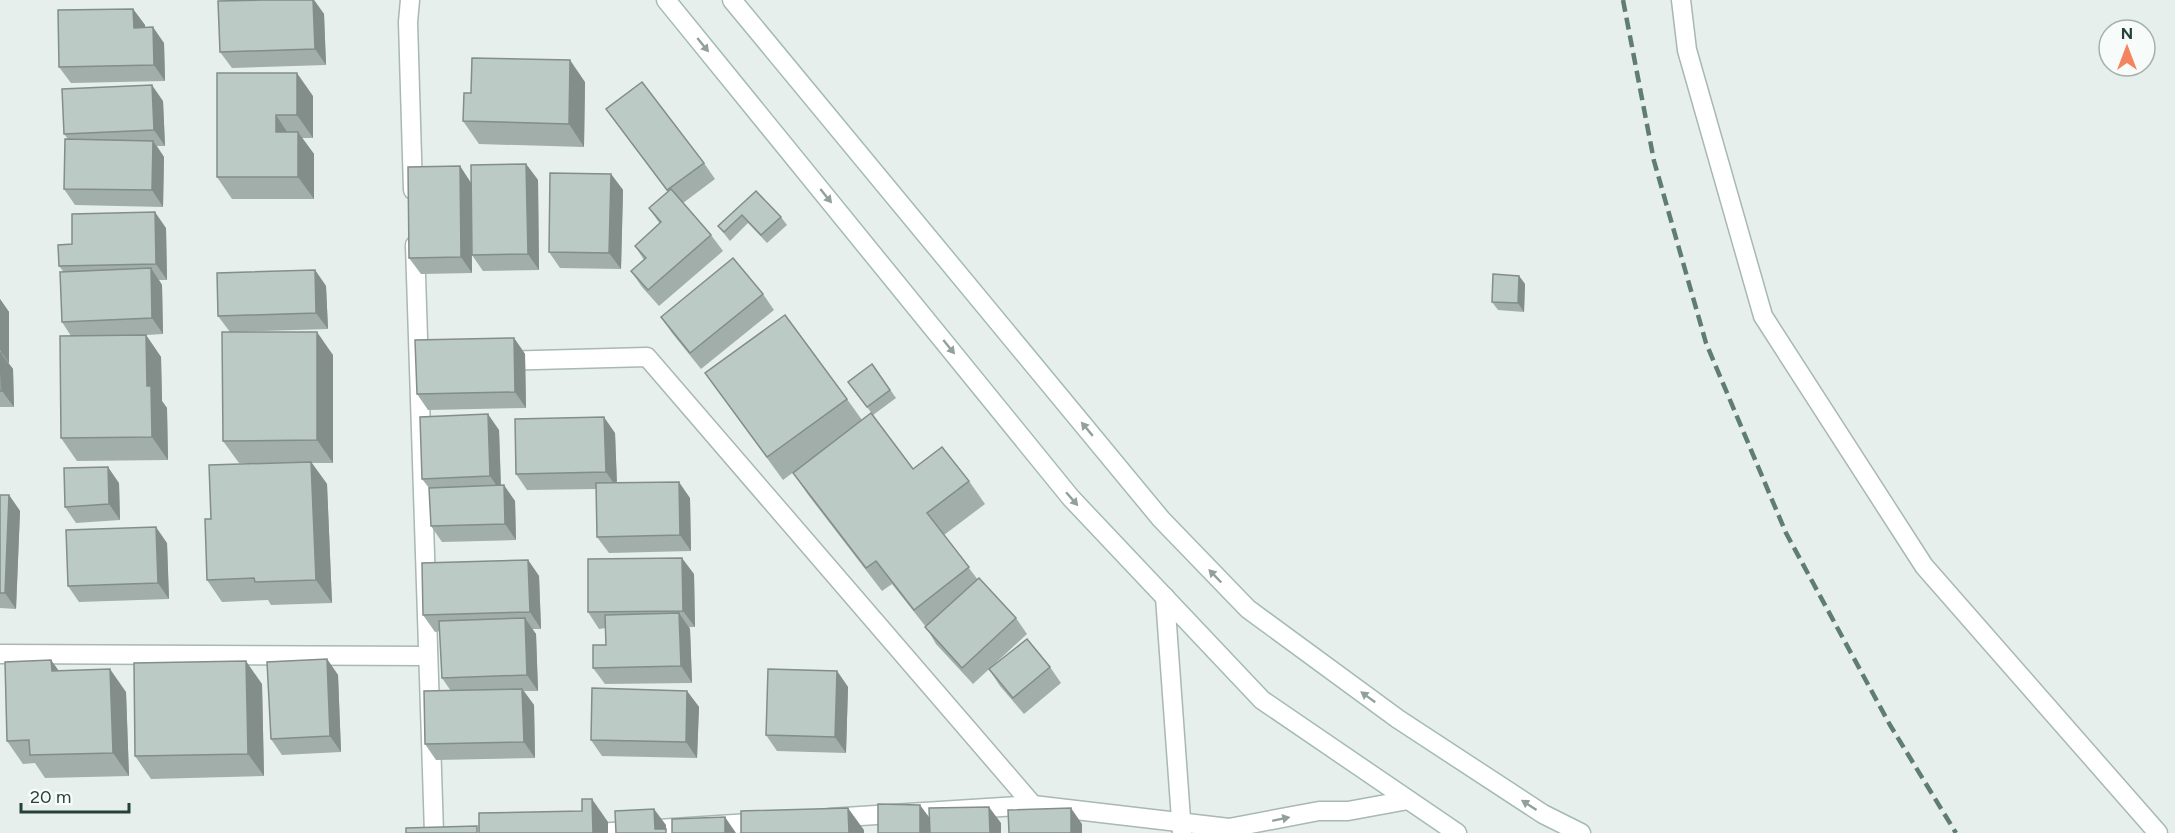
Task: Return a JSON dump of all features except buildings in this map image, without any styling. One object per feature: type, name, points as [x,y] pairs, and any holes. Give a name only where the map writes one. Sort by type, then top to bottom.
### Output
[{"type":"street","points":[[410,0],[408,22],[434,833]]},
{"type":"street","points":[[666,0],[1071,498],[1262,700],[1457,833]]},
{"type":"street","points":[[732,0],[1161,519],[1248,609],[1398,719],[1543,814],[1581,833]]},
{"type":"street","points":[[1681,0],[1687,50],[1764,316],[1923,566],[2158,833]]},
{"type":"street","points":[[488,362],[647,357],[1033,805]]},
{"type":"street","points":[[419,364],[442,363]]},
{"type":"street","points":[[1165,597],[1182,828]]},
{"type":"street","points":[[0,654],[428,656]]},
{"type":"street","points":[[809,819],[1033,805],[1182,828],[1229,828],[1319,811],[1348,811],[1408,800]]},
{"type":"street","points":[[597,833],[786,821]]},
{"type":"railway","points":[[1623,0],[1654,161],[1706,343],[1786,533],[1890,725],[1956,833]]}]
